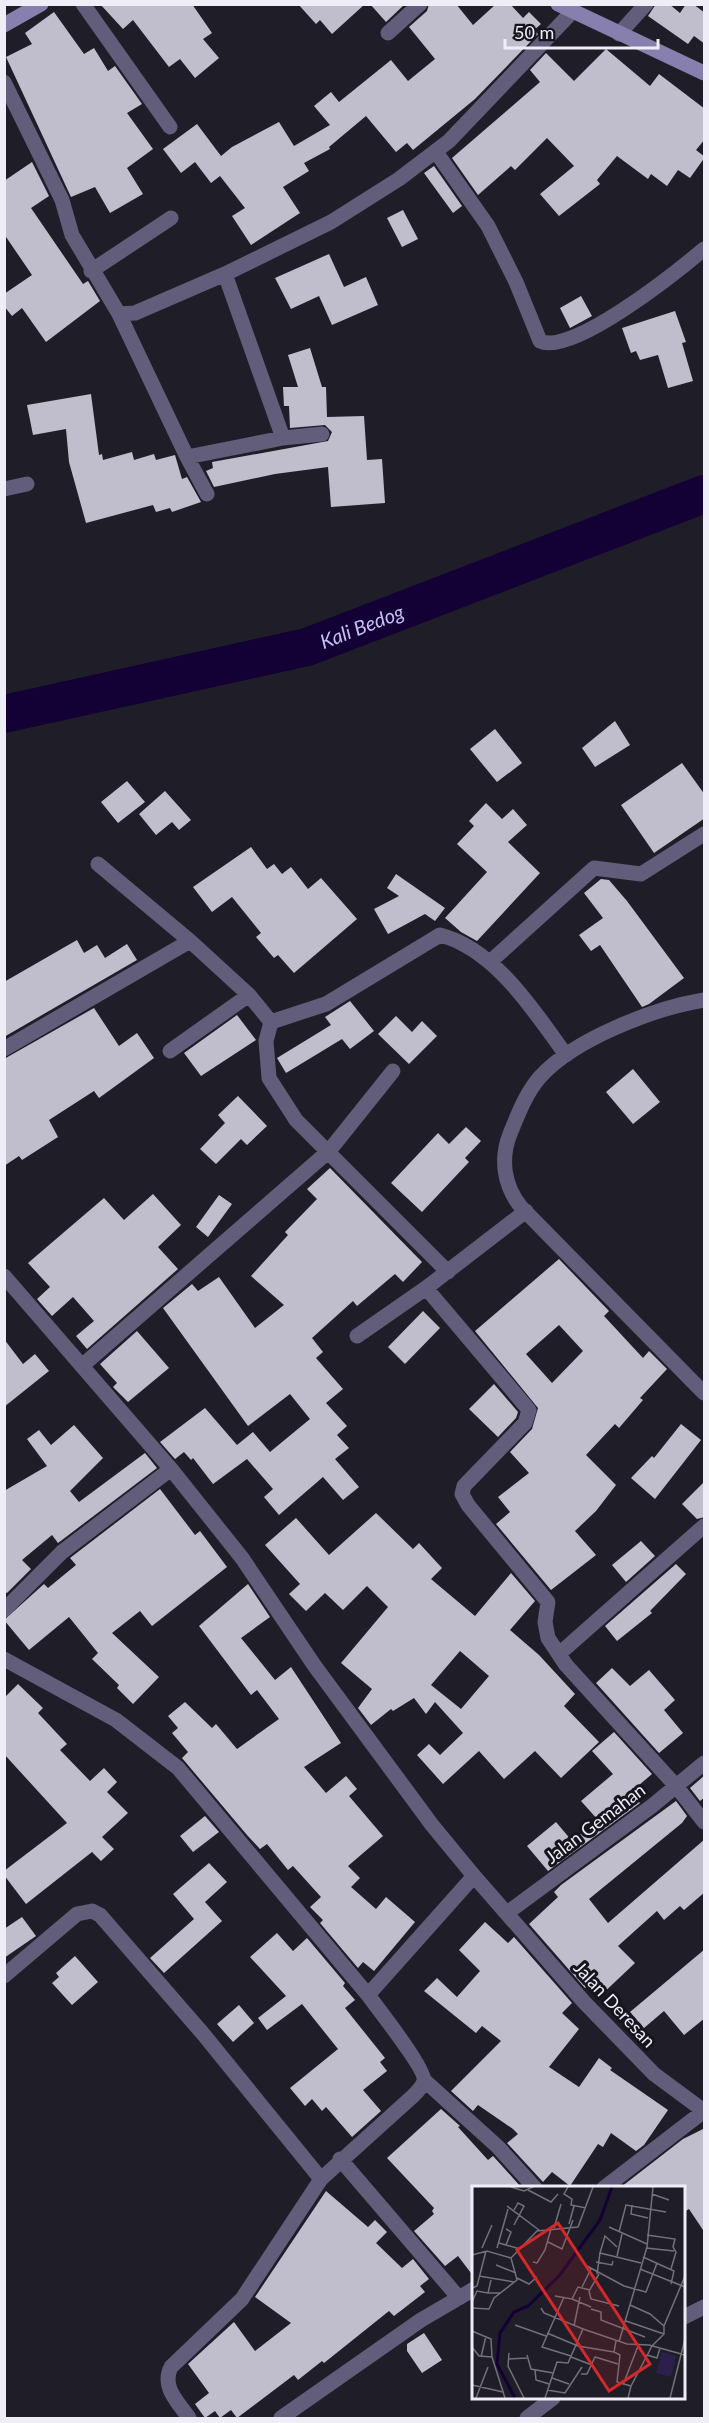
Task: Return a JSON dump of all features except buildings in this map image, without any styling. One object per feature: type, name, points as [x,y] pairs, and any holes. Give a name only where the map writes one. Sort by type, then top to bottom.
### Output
[{"type":"main road","points":[[558,4],[705,73]]},
{"type":"main road","points":[[4,25],[36,6]]},
{"type":"street","points":[[83,4],[170,127]]},
{"type":"street","points":[[388,33],[420,4]]},
{"type":"street","points":[[619,34],[646,4]]},
{"type":"street","points":[[119,314],[152,306],[225,274],[331,222],[369,200],[436,152],[572,12]]},
{"type":"street","points":[[4,82],[62,200],[72,235],[91,271],[119,314],[186,457],[207,494]]},
{"type":"street","points":[[436,152],[488,226],[516,282],[540,341],[547,345],[568,341],[633,304],[705,249]]},
{"type":"street","points":[[91,271],[171,218]]},
{"type":"street","points":[[225,274],[283,438]]},
{"type":"street","points":[[186,457],[283,438],[322,434]]},
{"type":"street","points":[[4,489],[27,484]]},
{"type":"street","points":[[491,961],[594,868],[641,874],[705,834]]},
{"type":"street","points":[[98,864],[190,941],[249,995],[271,1022]]},
{"type":"street","points":[[271,1022],[326,1004],[441,935],[462,942],[491,961],[566,1054]]},
{"type":"street","points":[[4,1049],[190,941]]},
{"type":"street","points":[[170,1051],[249,995]]},
{"type":"street","points":[[705,1000],[675,1005],[641,1017],[566,1054],[538,1079],[519,1111],[508,1138],[505,1154],[507,1179],[513,1197],[705,1393]]},
{"type":"street","points":[[271,1022],[266,1041],[269,1078],[296,1120],[448,1272]]},
{"type":"street","points":[[83,1365],[329,1151],[393,1071]]},
{"type":"street","points":[[357,1336],[448,1272],[526,1211]]},
{"type":"street","name":"Jalan Deresan","points":[[4,1276],[171,1469],[242,1558],[314,1665],[432,1825],[474,1876],[584,2002],[654,2074],[704,2111]]},
{"type":"street","points":[[426,1288],[529,1410],[525,1423],[474,1474],[464,1486],[462,1494],[475,1515],[540,1589],[548,1602],[545,1623],[548,1638],[571,1671],[676,1786],[705,1822]]},
{"type":"street","points":[[4,1610],[62,1552],[171,1469]]},
{"type":"street","points":[[559,1654],[705,1526]]},
{"type":"street","points":[[4,1659],[116,1720],[178,1768],[368,1995],[416,2061],[424,2080],[498,2147],[534,2186]]},
{"type":"street","name":"Jalan Gemahan","points":[[507,1913],[705,1763]]},
{"type":"street","points":[[368,1995],[474,1876]]},
{"type":"street","points":[[4,1976],[77,1914],[92,1911],[100,1915],[174,1999],[321,2179]]},
{"type":"street","points":[[189,2418],[167,2386],[166,2377],[171,2367],[242,2299],[321,2179],[340,2159],[413,2096],[424,2080]]},
{"type":"street","points":[[605,2186],[704,2111]]},
{"type":"street","points":[[340,2159],[459,2298]]},
{"type":"street","points":[[281,2418],[421,2320],[472,2290]]},
{"type":"street","points":[[685,2317],[705,2307]]},
{"type":"street","points":[[527,2418],[551,2399]]},
{"type":"waterway","name":"Kali Bedog","points":[[4,714],[307,647],[704,494]]}]
